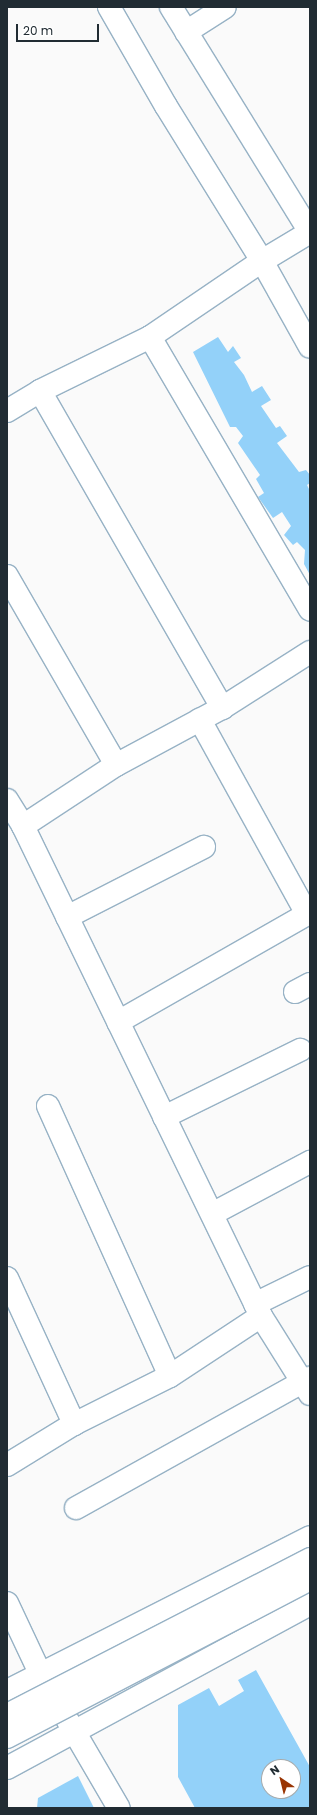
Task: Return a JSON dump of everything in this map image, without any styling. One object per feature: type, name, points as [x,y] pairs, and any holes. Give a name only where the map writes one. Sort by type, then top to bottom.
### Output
[{"type":"street","points":[[109,7],[166,106],[262,262],[310,347]]},
{"type":"street","points":[[7,411],[40,391],[150,337],[262,262],[310,232],[171,7]]},
{"type":"street","points":[[186,32],[225,7]]},
{"type":"street","points":[[150,337],[310,610]]},
{"type":"street","points":[[40,391],[222,708]]},
{"type":"street","points":[[7,576],[116,765]]},
{"type":"street","points":[[23,826],[116,765],[222,708],[310,652]]},
{"type":"street","points":[[118,1022],[307,914],[200,720]]},
{"type":"street","points":[[7,800],[23,826],[258,1310],[308,1385],[76,1508]]},
{"type":"street","points":[[67,917],[204,847]]},
{"type":"street","points":[[164,1117],[300,1050]]},
{"type":"street","points":[[48,1106],[170,1376]]},
{"type":"street","points":[[212,1214],[310,1162]]},
{"type":"street","points":[[7,1465],[74,1424],[170,1376],[258,1310],[310,1277]]},
{"type":"street","points":[[7,1278],[74,1424]]},
{"type":"street","points":[[7,1691],[310,1537]]},
{"type":"street","points":[[7,1715],[310,1559]]},
{"type":"street","points":[[7,1737],[310,1578]]},
{"type":"street","points":[[7,1603],[40,1674],[119,1808]]},
{"type":"street","points":[[7,1768],[310,1604]]},
{"type":"building","points":[[218,337],[228,352],[233,346],[241,358],[234,362],[244,375],[252,392],[262,386],[271,400],[261,406],[276,428],[280,426],[287,436],[277,443],[299,472],[306,470],[310,475],[310,483],[307,485],[310,491],[310,575],[304,564],[305,550],[297,542],[293,545],[284,535],[291,526],[282,512],[273,518],[258,497],[264,493],[256,479],[260,475],[238,443],[243,436],[236,427],[230,427],[193,352]]},
{"type":"building","points":[[256,1670],[310,1767],[310,1808],[195,1808],[178,1777],[178,1705],[209,1688],[219,1706],[244,1691],[238,1680]]},
{"type":"building","points":[[78,1776],[94,1808],[37,1808],[38,1798]]}]
